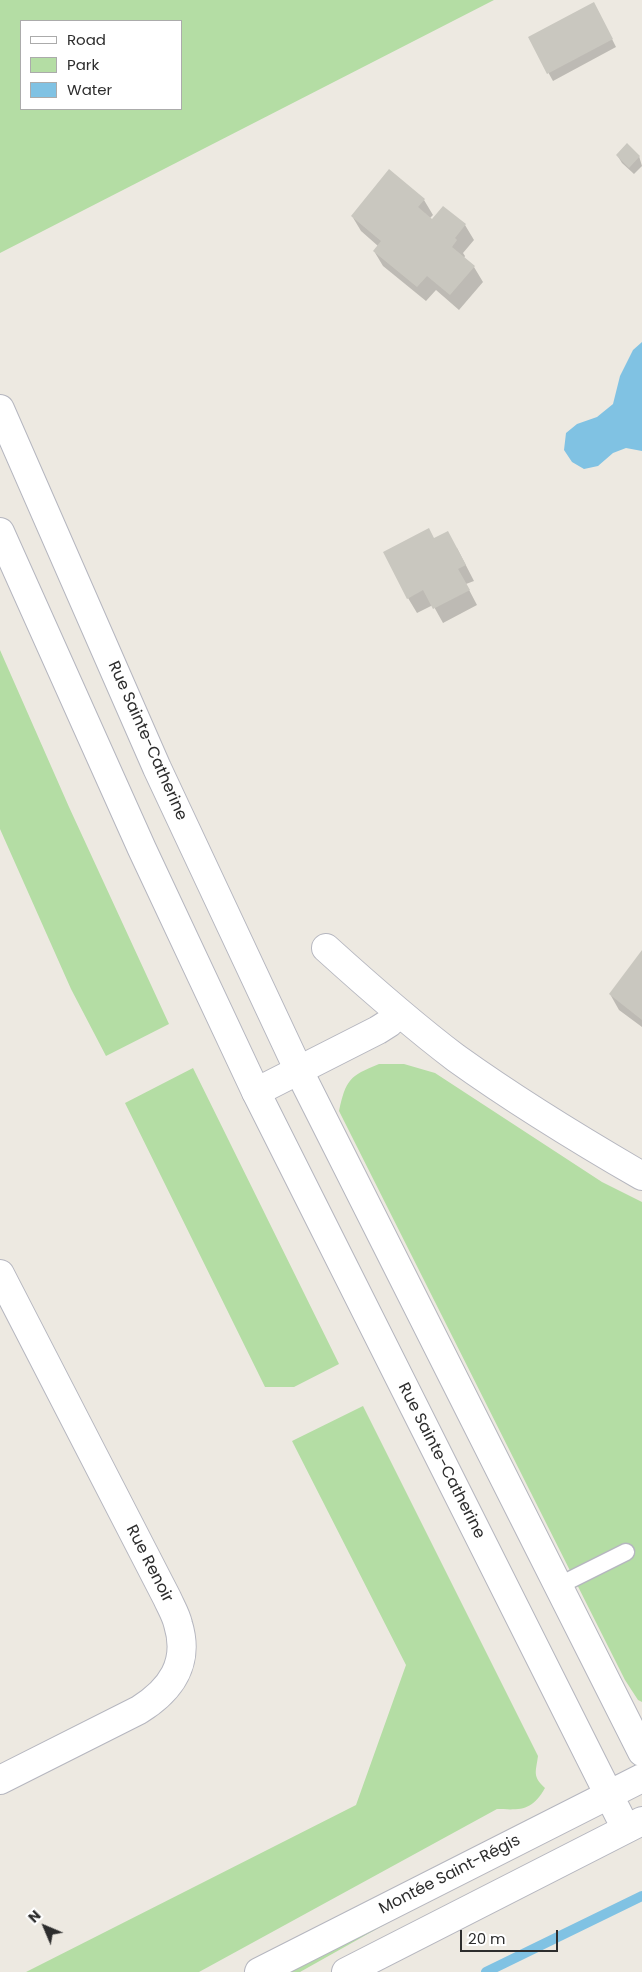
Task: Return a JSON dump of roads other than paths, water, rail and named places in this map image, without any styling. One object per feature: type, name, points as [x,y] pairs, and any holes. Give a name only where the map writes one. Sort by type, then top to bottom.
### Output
[{"type":"street","name":"Rue Sainte-Catherine","points":[[0,409],[157,768],[299,1071],[642,1752]]},
{"type":"street","name":"Rue Sainte-Catherine","points":[[0,532],[142,849],[256,1092],[609,1795],[634,1825]]},
{"type":"street","points":[[326,948],[399,1012],[455,1057],[564,1131],[642,1176]]},
{"type":"street","points":[[256,1092],[378,1030],[399,1012]]},
{"type":"street","name":"Rue Renoir","points":[[0,1274],[114,1499],[167,1598],[178,1625],[181,1646],[179,1668],[168,1686],[156,1700],[0,1780]]},
{"type":"street","name":"Montée Saint-Régis","points":[[259,1972],[642,1778]]},
{"type":"street","points":[[346,1972],[634,1825]]},
{"type":"lane","points":[[558,1586],[626,1552]]},
{"type":"water","points":[[642,342],[642,451],[626,448],[613,453],[598,466],[584,469],[572,462],[564,450],[566,433],[577,424],[597,417],[613,404],[620,376],[633,350]]},
{"type":"waterway","points":[[486,1972],[642,1896]]}]
